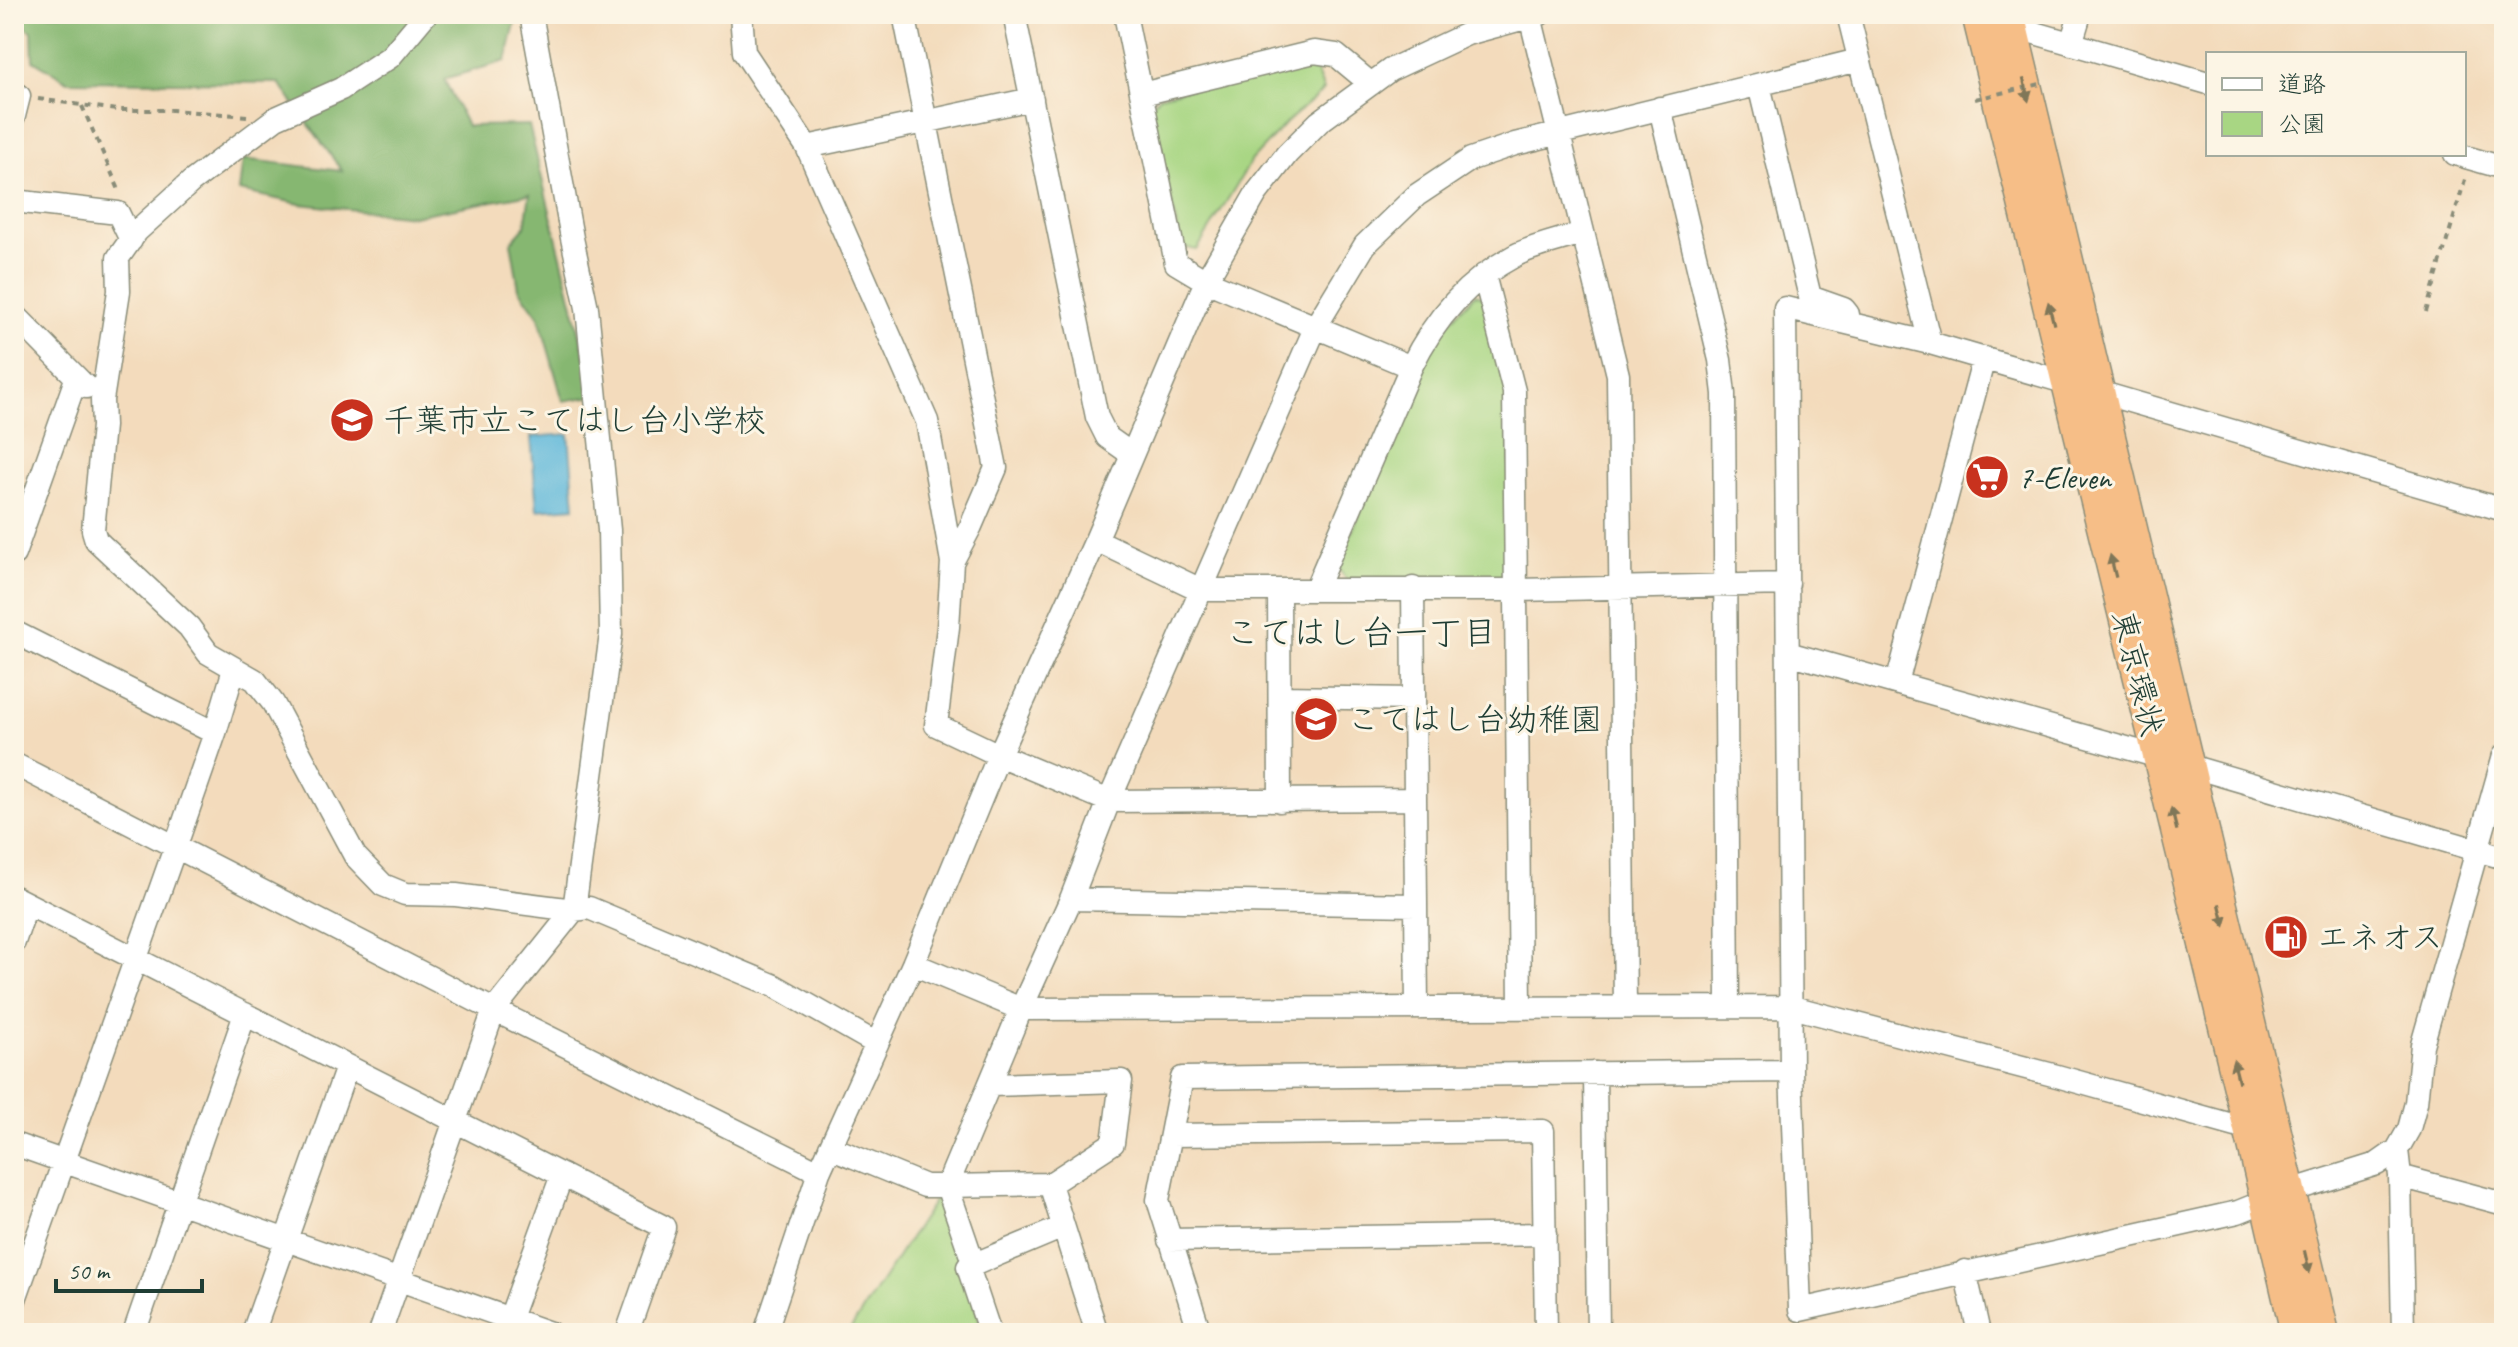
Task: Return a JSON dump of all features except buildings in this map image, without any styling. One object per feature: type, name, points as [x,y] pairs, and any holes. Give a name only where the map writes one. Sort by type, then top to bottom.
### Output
[{"type":"highway","name":"東京環状","points":[[1978,14],[2082,387],[2173,761],[2278,1197],[2297,1333]]},
{"type":"highway","name":"東京環状","points":[[2009,20],[2082,387]]},
{"type":"highway","name":"東京環状","points":[[2173,761],[2250,1130],[2278,1197],[2323,1333]]},
{"type":"street","points":[[426,14],[390,57],[341,89],[276,118],[191,182],[134,235],[118,258],[119,291],[102,400],[103,426],[93,530],[96,540],[189,627],[208,653],[255,680],[273,703],[355,856],[383,885],[405,894],[456,895],[574,910],[589,908],[775,986],[877,1044]]},
{"type":"street","points":[[380,1333],[494,1010],[574,910],[611,634],[609,530],[587,308],[531,14]]},
{"type":"street","points":[[741,14],[744,52],[807,147],[927,421],[952,562],[936,725],[1109,801],[1414,799]]},
{"type":"street","points":[[904,14],[996,468],[952,562]]},
{"type":"street","points":[[1125,14],[1176,263],[1206,281],[1411,367]]},
{"type":"street","points":[[1848,14],[1930,343]]},
{"type":"street","points":[[2071,44],[2080,14]]},
{"type":"street","points":[[1018,15],[1032,99],[1097,417],[1107,437],[1131,454]]},
{"type":"street","points":[[765,1333],[819,1172],[913,964],[999,755],[1096,540],[1206,281],[1256,194],[1287,154],[1319,122],[1390,70],[1467,34],[1535,15],[1558,134],[1618,375],[1625,1006]]},
{"type":"street","points":[[2009,20],[2071,44],[2206,82]]},
{"type":"street","points":[[1142,94],[1314,52],[1336,55],[1371,84]]},
{"type":"street","points":[[974,1265],[947,1186],[1071,899],[1109,801],[1316,326],[1365,245],[1417,195],[1471,159],[1558,134],[1859,60]]},
{"type":"street","points":[[1759,85],[1810,297],[1844,309],[1855,325]]},
{"type":"street","points":[[807,147],[1032,99]]},
{"type":"street","points":[[1660,108],[1720,360],[1724,394],[1728,1006]]},
{"type":"street","points":[[2463,156],[2504,168]]},
{"type":"street","points":[[14,201],[118,213],[134,235]]},
{"type":"street","points":[[1316,588],[1411,367],[1424,340],[1451,303],[1484,275],[1518,254],[1582,233]]},
{"type":"street","points":[[1484,275],[1514,391],[1520,1007]]},
{"type":"street","points":[[2504,510],[1984,358],[1785,308],[1791,1071],[1800,1310],[2238,1212],[2377,1164],[2397,1150],[2409,1129],[2416,1103],[2422,1045],[2504,755]]},
{"type":"street","points":[[14,314],[76,379],[102,400]]},
{"type":"street","points":[[1897,683],[1984,358]]},
{"type":"street","points":[[14,554],[76,379]]},
{"type":"street","points":[[1096,540],[1201,590],[1518,590],[1788,584]]},
{"type":"street","points":[[1413,588],[1417,1008]]},
{"type":"street","points":[[1279,591],[1280,801]]},
{"type":"street","points":[[14,632],[215,733]]},
{"type":"street","points":[[1788,653],[2504,858]]},
{"type":"street","points":[[14,1302],[215,733],[234,669]]},
{"type":"street","points":[[1280,697],[1413,699]]},
{"type":"street","points":[[14,764],[494,1010],[819,1172]]},
{"type":"street","points":[[1071,899],[1415,905]]},
{"type":"street","points":[[14,942],[20,900],[664,1227],[627,1333]]},
{"type":"street","points":[[913,964],[1021,1009],[1792,1007],[2250,1130]]},
{"type":"street","points":[[134,1333],[245,1014]]},
{"type":"street","points":[[253,1333],[347,1067]]},
{"type":"street","points":[[1200,1333],[1158,1200],[1182,1078],[1791,1071]]},
{"type":"street","points":[[1595,1073],[1598,1333]]},
{"type":"street","points":[[830,1147],[925,1186],[947,1186],[1050,1184],[1113,1143],[1121,1081],[991,1085]]},
{"type":"street","points":[[1171,1135],[1543,1131],[1546,1333]]},
{"type":"street","points":[[14,1144],[398,1280],[507,1326],[550,1333]]},
{"type":"street","points":[[2397,1150],[2403,1333]]},
{"type":"street","points":[[507,1326],[562,1175]]},
{"type":"street","points":[[2400,1176],[2504,1204]]},
{"type":"street","points":[[1050,1184],[1097,1333]]},
{"type":"street","points":[[990,1333],[968,1267],[1063,1227]]},
{"type":"street","points":[[1169,1240],[1545,1234]]},
{"type":"street","points":[[1965,1271],[1979,1333]]},
{"type":"path","points":[[1975,99],[2045,83]]},
{"type":"path","points":[[16,101],[276,118]]},
{"type":"path","points":[[82,106],[134,235]]},
{"type":"path","points":[[2426,312],[2463,156]]},
{"type":"green space","points":[[14,14],[514,14],[515,24],[506,61],[444,79],[467,126],[529,125],[595,396],[563,401],[539,317],[519,289],[511,242],[525,226],[530,194],[413,216],[300,204],[239,191],[243,159],[342,171],[279,83],[68,81],[33,60],[32,31],[14,21]]},
{"type":"green space","points":[[1312,61],[1324,90],[1287,122],[1251,161],[1197,250],[1181,247],[1151,106],[1159,96]]},
{"type":"green space","points":[[1475,294],[1485,297],[1509,397],[1512,568],[1500,577],[1347,580],[1337,567],[1426,357],[1449,322]]},
{"type":"green space","points":[[936,1198],[946,1201],[983,1333],[848,1333]]},
{"type":"water","points":[[569,434],[575,507],[537,510],[531,437]]},
{"type":"place","name":"千葉市立こてはし台小学校","points":[[352,420]]},
{"type":"place","name":"7-Eleven","points":[[1987,477]]},
{"type":"place","name":"こてはし台幼稚園","points":[[1316,719]]},
{"type":"place","name":"エネオス","points":[[2286,937]]},
{"type":"district","name":"こてはし台一丁目","points":[[1361,632]]}]
